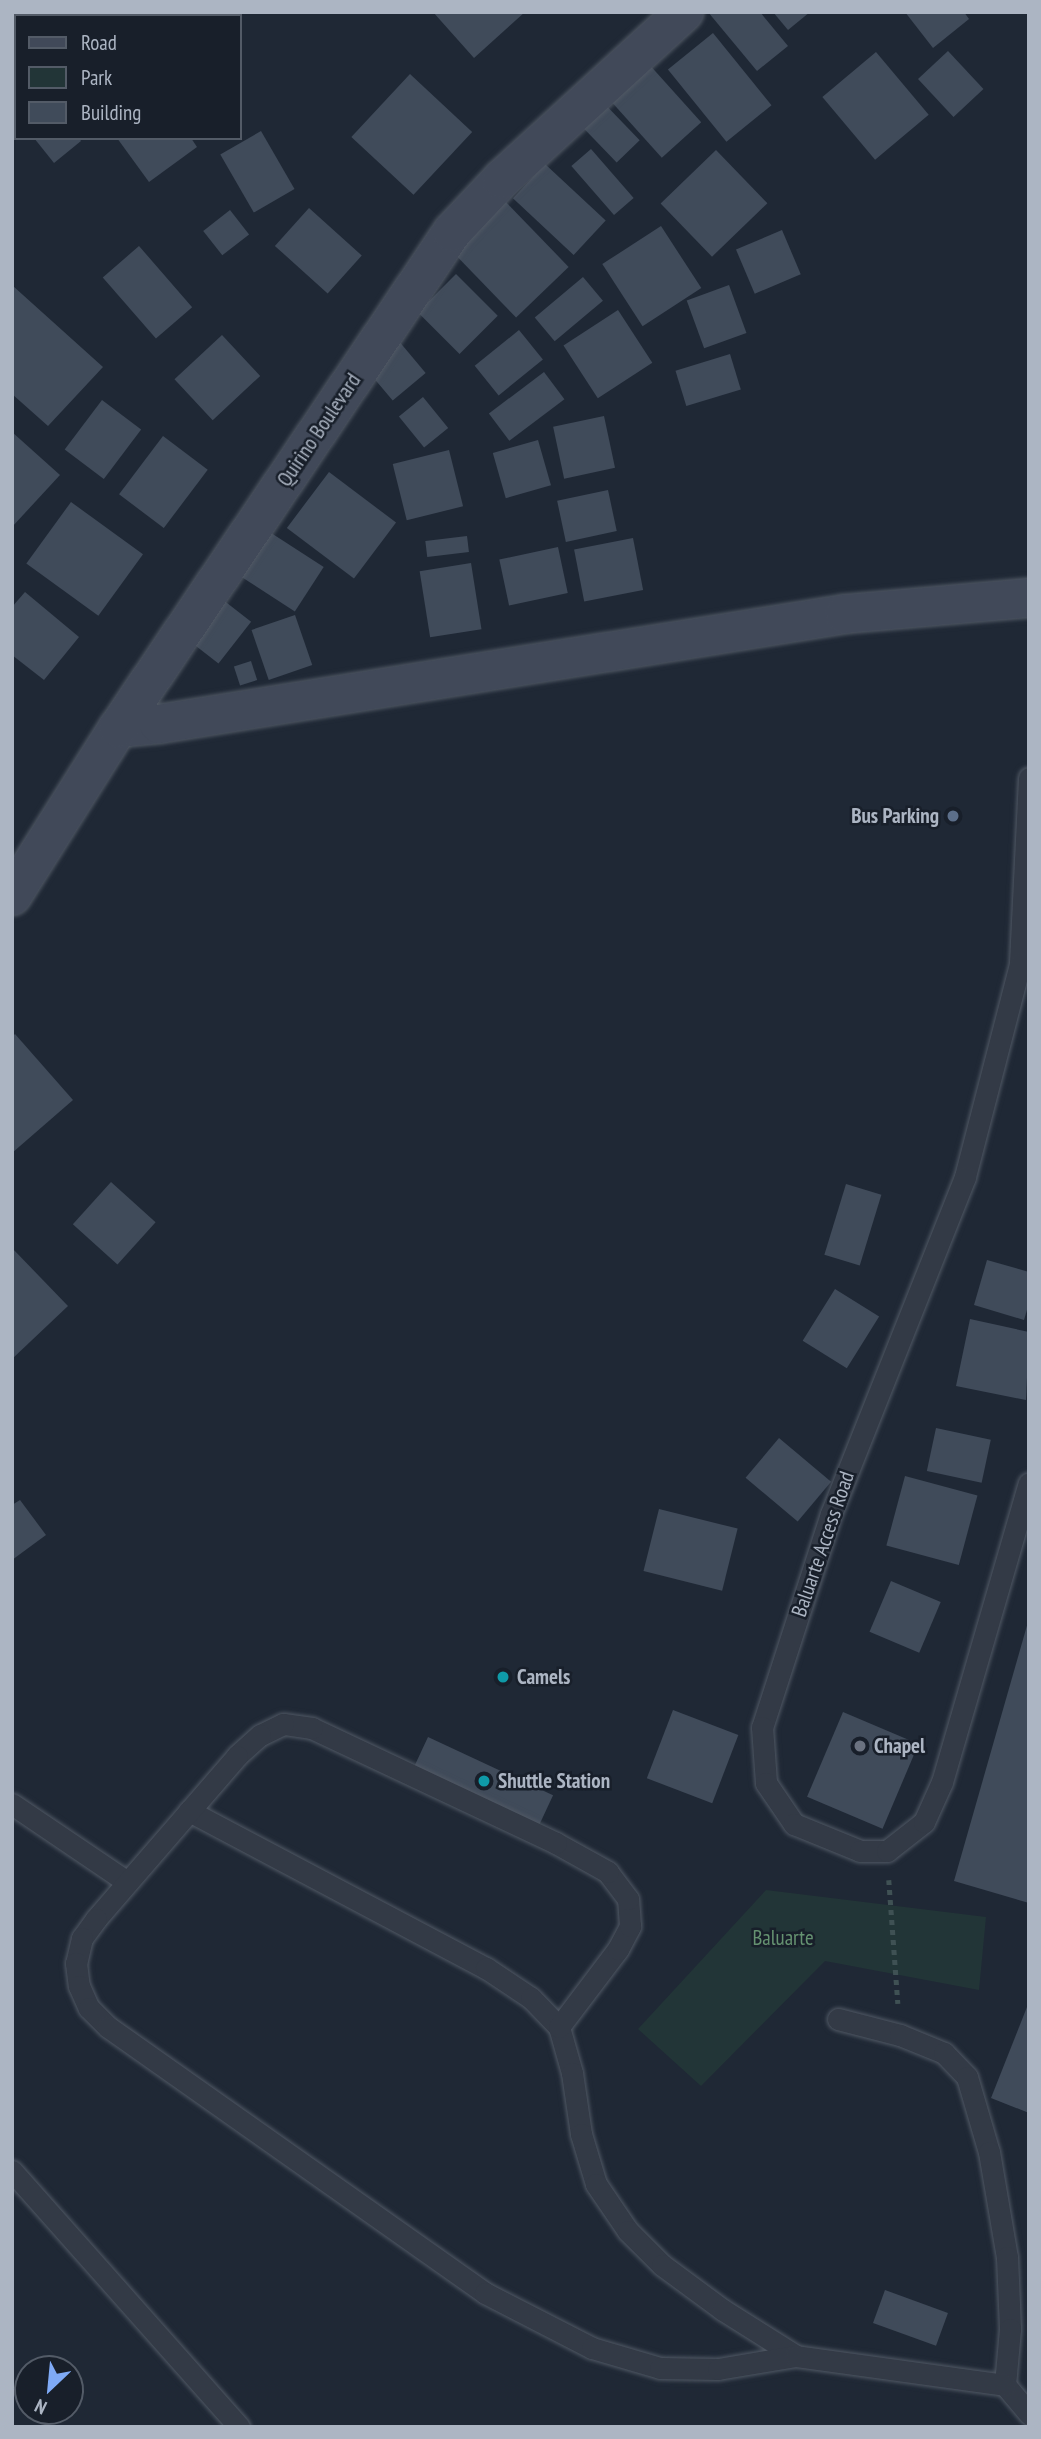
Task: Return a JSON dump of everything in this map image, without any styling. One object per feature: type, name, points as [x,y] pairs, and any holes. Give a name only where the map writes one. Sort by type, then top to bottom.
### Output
[{"type":"main road","name":"Quirino Boulevard","points":[[12,896],[118,728],[452,232],[502,179],[684,12]]},
{"type":"main road","points":[[118,728],[159,724],[845,614],[1029,598]]},
{"type":"lane","name":"Baluarte Access Road","points":[[887,1851],[860,1851],[794,1824],[766,1783],[762,1727],[831,1514],[965,1177],[1020,964],[1029,778]]},
{"type":"lane","points":[[887,1851],[923,1822],[942,1782],[1029,1483]]},
{"type":"lane","points":[[559,2027],[618,1949],[630,1926],[628,1899],[608,1872],[556,1843],[312,1728],[283,1724],[260,1735],[127,1882],[82,1938],[76,1963],[79,1986],[89,2008],[108,2027],[485,2293],[592,2348],[660,2368],[718,2369],[796,2356],[1005,2385],[1029,2414]]},
{"type":"lane","points":[[12,1804],[127,1882]]},
{"type":"lane","points":[[189,1811],[486,1968],[531,1998],[559,2027],[572,2073],[581,2134],[596,2184],[628,2231],[662,2265],[702,2295],[796,2356]]},
{"type":"lane","points":[[838,2019],[900,2035],[944,2053],[967,2077],[989,2152],[1007,2256],[1010,2329],[1005,2385]]},
{"type":"lane","points":[[12,2172],[239,2427]]},
{"type":"path","points":[[887,1851],[900,2035]]},
{"type":"green space","name":"Baluarte","points":[[766,1890],[986,1917],[979,1990],[825,1961],[701,2086],[638,2029]]},
{"type":"building","points":[[433,12],[525,12],[474,58]]},
{"type":"building","points":[[708,12],[760,12],[788,46],[757,71]]},
{"type":"building","points":[[773,12],[810,12],[788,30]]},
{"type":"building","points":[[905,12],[964,12],[969,19],[933,48]]},
{"type":"building","points":[[713,33],[772,105],[726,142],[668,70]]},
{"type":"building","points":[[948,51],[983,89],[953,117],[918,79]]},
{"type":"building","points":[[876,52],[929,115],[875,160],[822,97]]},
{"type":"building","points":[[647,62],[701,122],[662,158],[608,97]]},
{"type":"building","points":[[410,74],[472,132],[414,195],[351,137]]},
{"type":"building","points":[[598,97],[640,140],[617,162],[575,119]]},
{"type":"building","points":[[261,131],[294,189],[254,213],[220,154]]},
{"type":"building","points":[[36,140],[80,140],[81,141],[54,163]]},
{"type":"building","points":[[118,140],[192,140],[197,147],[149,182]]},
{"type":"building","points":[[591,149],[634,198],[614,215],[571,166]]},
{"type":"building","points":[[716,150],[767,203],[712,257],[661,203]]},
{"type":"building","points":[[545,164],[606,221],[574,255],[513,198]]},
{"type":"building","points":[[504,200],[569,267],[516,318],[451,251]]},
{"type":"building","points":[[309,208],[362,256],[328,293],[275,246]]},
{"type":"building","points":[[230,210],[249,234],[222,255],[203,231]]},
{"type":"building","points":[[661,226],[701,288],[643,326],[602,264]]},
{"type":"building","points":[[782,230],[801,274],[755,294],[736,250]]},
{"type":"building","points":[[139,246],[192,307],[156,339],[103,277]]},
{"type":"building","points":[[456,274],[498,316],[460,354],[418,312]]},
{"type":"building","points":[[583,277],[603,301],[555,341],[535,317]]},
{"type":"building","points":[[729,285],[746,333],[704,348],[687,300]]},
{"type":"building","points":[[13,286],[103,367],[48,426],[12,394]]},
{"type":"building","points":[[618,310],[652,363],[598,398],[563,345]]},
{"type":"building","points":[[519,330],[543,360],[499,395],[475,366]]},
{"type":"building","points":[[222,335],[260,376],[213,420],[174,379]]},
{"type":"building","points":[[398,340],[426,373],[393,401],[365,368]]},
{"type":"building","points":[[730,354],[741,389],[686,406],[675,371]]},
{"type":"building","points":[[544,372],[564,399],[509,441],[489,414]]},
{"type":"building","points":[[423,397],[448,428],[424,448],[399,417]]},
{"type":"building","points":[[102,400],[141,429],[104,479],[65,450]]},
{"type":"building","points":[[604,416],[615,468],[564,479],[553,427]]},
{"type":"building","points":[[12,432],[60,475],[12,527]]},
{"type":"building","points":[[163,436],[208,470],[164,528],[119,494]]},
{"type":"building","points":[[538,440],[551,485],[506,498],[493,453]]},
{"type":"building","points":[[449,450],[463,506],[407,520],[393,464]]},
{"type":"building","points":[[329,472],[396,523],[354,578],[287,528]]},
{"type":"building","points":[[608,490],[617,531],[566,542],[557,501]]},
{"type":"building","points":[[71,502],[143,554],[98,616],[26,563]]},
{"type":"building","points":[[265,529],[324,567],[295,612],[236,573]]},
{"type":"building","points":[[467,536],[469,552],[427,557],[425,541]]},
{"type":"building","points":[[633,538],[643,590],[584,601],[574,549]]},
{"type":"building","points":[[558,547],[568,593],[509,605],[499,559]]},
{"type":"building","points":[[471,563],[481,629],[430,637],[420,571]]},
{"type":"building","points":[[25,592],[79,637],[44,680],[12,655],[12,607]]},
{"type":"building","points":[[218,596],[251,622],[218,664],[185,638]]},
{"type":"building","points":[[295,615],[312,665],[269,680],[252,630]]},
{"type":"building","points":[[251,661],[257,680],[240,686],[234,667]]},
{"type":"building","points":[[15,1034],[73,1100],[12,1153],[12,1037]]},
{"type":"building","points":[[111,1182],[156,1222],[117,1265],[73,1224]]},
{"type":"building","points":[[846,1184],[881,1195],[860,1266],[824,1255]]},
{"type":"building","points":[[12,1248],[68,1306],[12,1359]]},
{"type":"building","points":[[987,1260],[1029,1272],[1029,1303],[1024,1320],[974,1305]]},
{"type":"building","points":[[835,1289],[879,1317],[847,1368],[803,1341]]},
{"type":"building","points":[[970,1319],[1029,1332],[1026,1400],[956,1386]]},
{"type":"building","points":[[936,1428],[991,1440],[982,1483],[927,1471]]},
{"type":"building","points":[[779,1438],[831,1482],[798,1522],[746,1478]]},
{"type":"building","points":[[905,1476],[977,1495],[959,1565],[886,1546]]},
{"type":"building","points":[[20,1500],[46,1535],[12,1560],[12,1505]]},
{"type":"building","points":[[659,1509],[738,1529],[722,1591],[644,1571]]},
{"type":"building","points":[[891,1581],[941,1602],[919,1653],[870,1632]]},
{"type":"building","points":[[1029,1622],[1029,1903],[954,1881]]},
{"type":"building","points":[[673,1710],[738,1735],[712,1803],[647,1778]]},
{"type":"building","points":[[843,1712],[918,1744],[883,1829],[807,1797]]},
{"type":"building","name":"Shuttle Station","points":[[428,1737],[553,1795],[540,1824],[414,1766]]},
{"type":"building","points":[[1029,2002],[1029,2113],[991,2098]]},
{"type":"building","points":[[885,2290],[948,2313],[936,2346],[873,2323]]},
{"type":"place","name":"Bus Parking","points":[[953,816]]},
{"type":"place","name":"Camels","points":[[503,1677]]},
{"type":"place","name":"Chapel","points":[[860,1746]]},
{"type":"place","name":"Shuttle Station","points":[[484,1781]]}]
